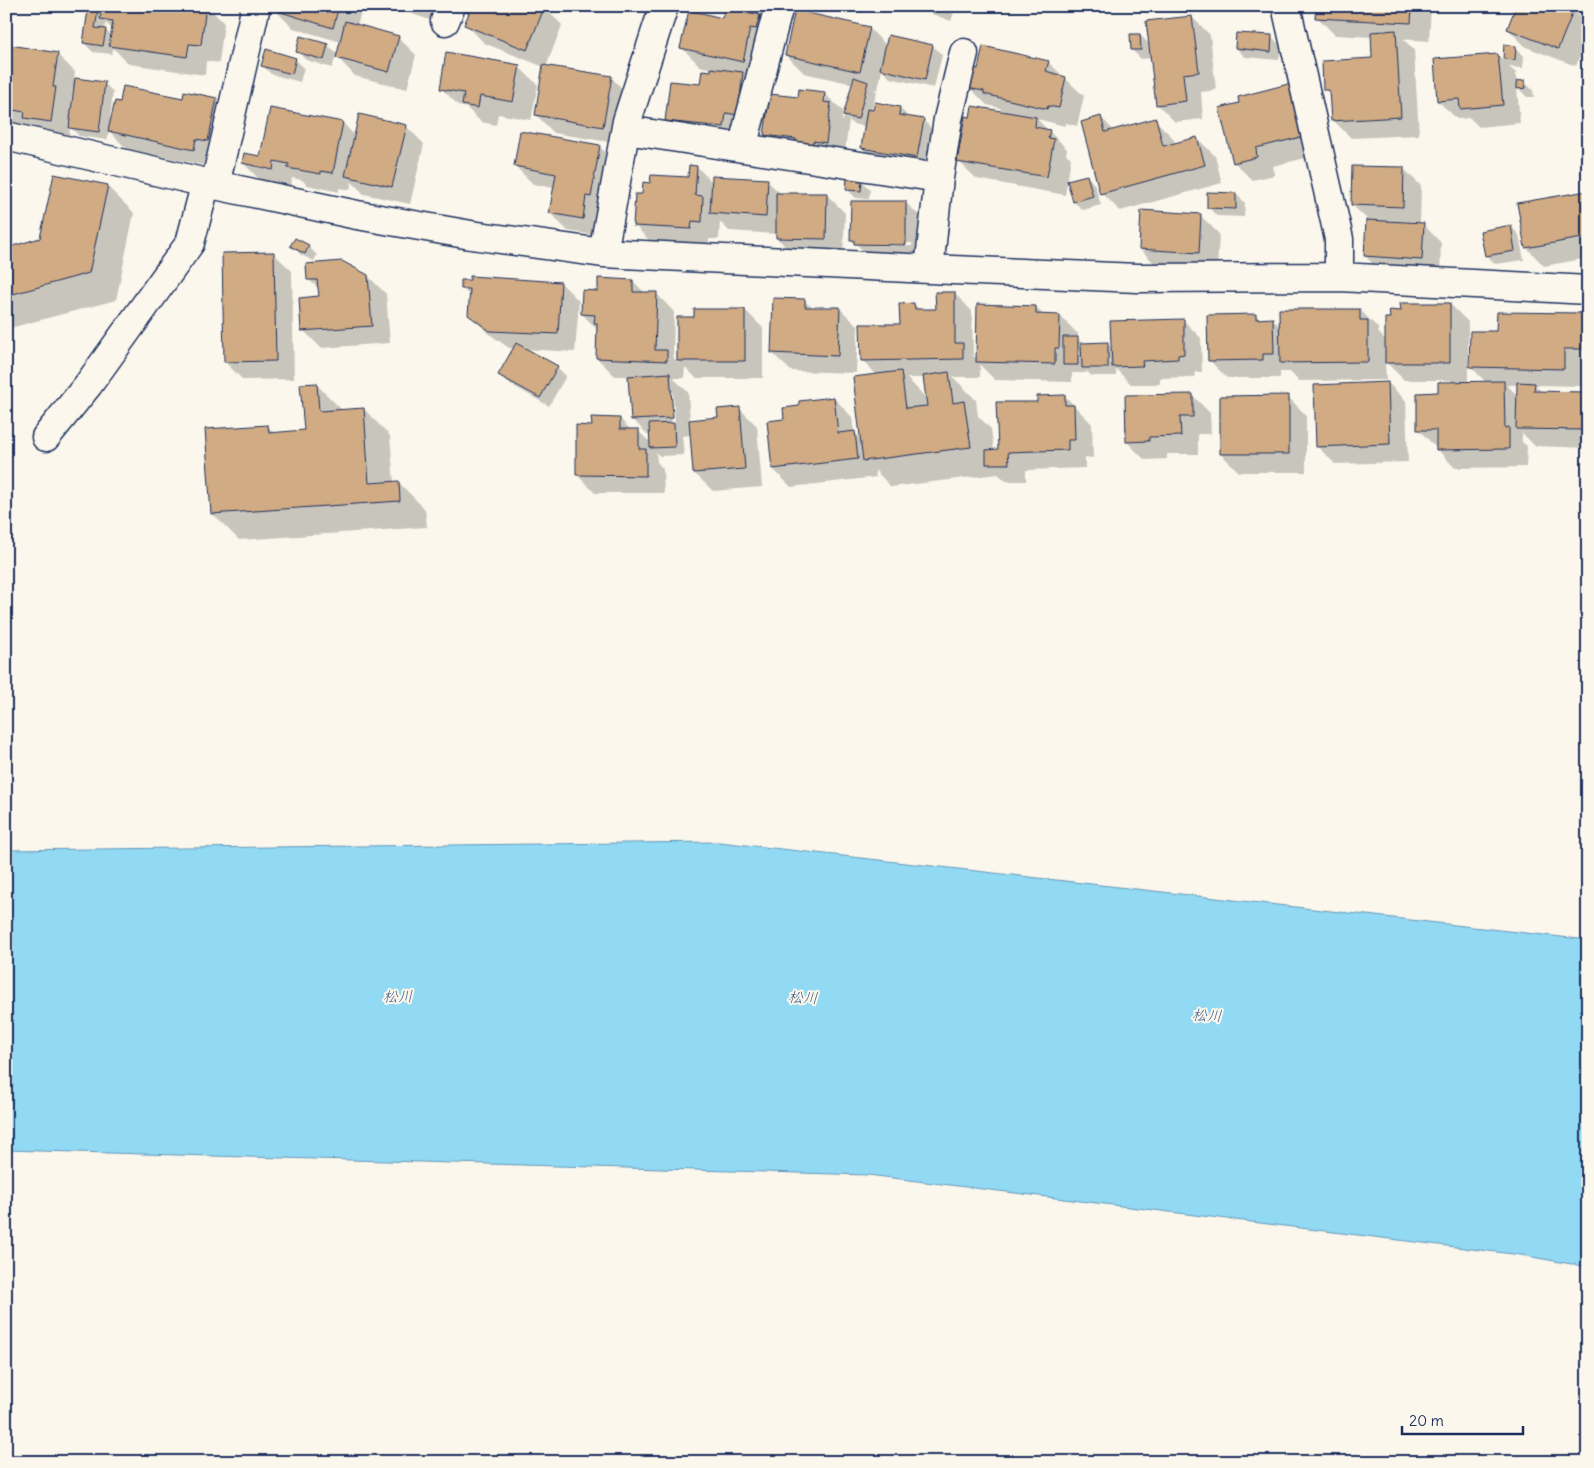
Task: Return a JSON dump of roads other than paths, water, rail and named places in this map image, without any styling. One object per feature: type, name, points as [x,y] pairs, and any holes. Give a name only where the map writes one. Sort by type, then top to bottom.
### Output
[{"type":"street","points":[[46,437],[88,385],[190,244],[211,184],[256,6]]},
{"type":"street","points":[[742,148],[779,6]]},
{"type":"street","points":[[1286,6],[1339,239],[1339,277]]},
{"type":"street","points":[[603,253],[627,121],[660,7]]},
{"type":"street","points":[[929,269],[939,178],[948,120],[964,53]]},
{"type":"street","points":[[626,130],[939,178]]},
{"type":"street","points":[[6,136],[211,184],[357,214],[462,233],[603,253],[1137,278],[1339,277],[1588,290]]},
{"type":"water","name":"松川","points":[[719,842],[1588,940],[1588,1267],[1521,1255],[868,1175],[6,1150],[6,850]]}]
